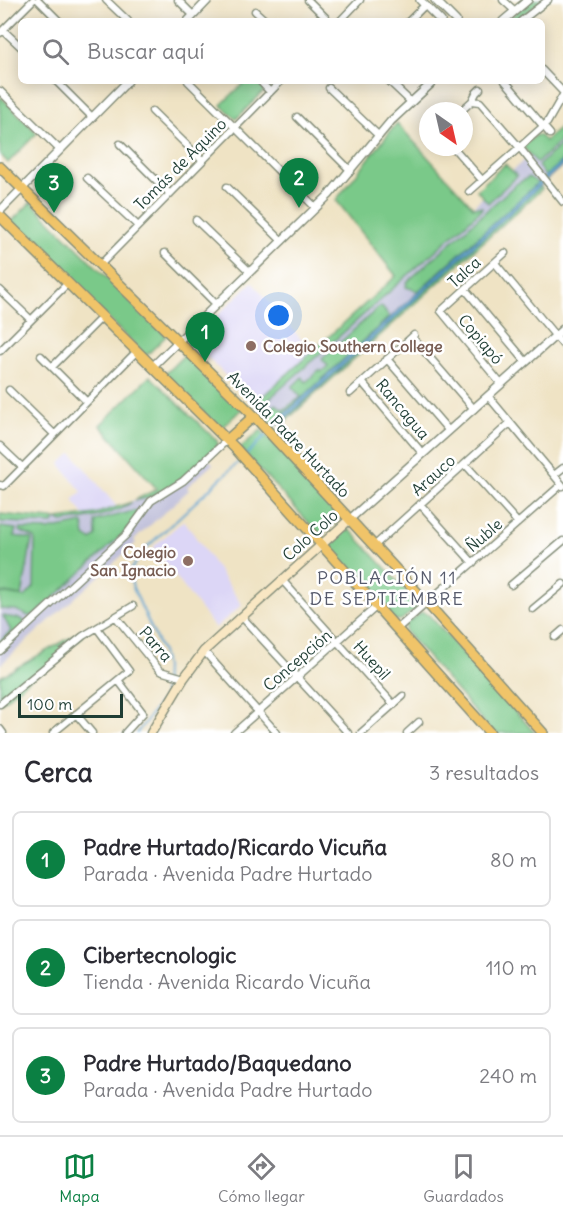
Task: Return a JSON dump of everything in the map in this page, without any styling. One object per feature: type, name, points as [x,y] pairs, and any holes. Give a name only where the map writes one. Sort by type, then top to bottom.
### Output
[{"type":"main road","name":"Avenida Padre Hurtado","points":[[0,167],[254,416],[427,603],[543,733]]},
{"type":"main road","points":[[0,216],[227,440],[490,733]]},
{"type":"main road","points":[[227,440],[254,416]]},
{"type":"main road","name":"Colo Colo","points":[[151,733],[184,678],[204,651],[350,519]]},
{"type":"street","points":[[18,44],[2,31],[33,0]]},
{"type":"street","points":[[38,0],[56,18]]},
{"type":"street","points":[[106,0],[125,18]]},
{"type":"street","points":[[178,0],[190,18],[208,0]]},
{"type":"street","points":[[308,0],[326,18]]},
{"type":"street","points":[[343,18],[360,0]]},
{"type":"street","points":[[435,0],[453,18]]},
{"type":"street","points":[[503,0],[514,11]]},
{"type":"street","points":[[506,18],[528,0]]},
{"type":"street","points":[[525,18],[548,0]]},
{"type":"street","points":[[411,18],[422,3],[438,18]]},
{"type":"street","points":[[255,11],[263,18]]},
{"type":"street","points":[[469,192],[550,120],[563,94],[545,73]]},
{"type":"street","points":[[59,84],[92,117]]},
{"type":"street","points":[[0,211],[122,84]]},
{"type":"street","points":[[191,84],[316,208]]},
{"type":"street","points":[[263,84],[270,92]]},
{"type":"street","name":"Tomás de Aquino","points":[[99,265],[277,84]]},
{"type":"street","points":[[392,84],[411,102]]},
{"type":"street","points":[[152,367],[316,208],[351,171],[379,136],[431,84]]},
{"type":"street","points":[[508,84],[550,134]]},
{"type":"street","points":[[329,88],[379,136]]},
{"type":"street","points":[[480,89],[476,93],[476,102],[520,148],[563,202]]},
{"type":"street","points":[[0,91],[60,150]]},
{"type":"street","points":[[152,111],[202,160]]},
{"type":"street","points":[[297,117],[351,171]]},
{"type":"street","points":[[120,144],[170,194]]},
{"type":"street","points":[[461,156],[482,180]]},
{"type":"street","points":[[87,178],[138,226]]},
{"type":"street","points":[[227,187],[282,241]]},
{"type":"street","points":[[196,220],[250,272]]},
{"type":"street","points":[[165,253],[216,304]]},
{"type":"street","name":"Talca","points":[[441,311],[505,254]]},
{"type":"street","points":[[495,263],[563,345]]},
{"type":"street","points":[[0,351],[68,283]]},
{"type":"street","points":[[0,290],[31,320]]},
{"type":"street","points":[[465,290],[526,362]]},
{"type":"street","name":"Copiapó","points":[[441,311],[501,384]]},
{"type":"street","points":[[52,367],[102,317]]},
{"type":"street","name":"Colo Colo","points":[[350,519],[563,329]]},
{"type":"street","points":[[350,393],[413,336],[474,409]]},
{"type":"street","points":[[0,485],[4,486],[137,351]]},
{"type":"street","points":[[41,356],[86,401]]},
{"type":"street","points":[[387,359],[449,431]]},
{"type":"street","name":"Rancagua","points":[[362,382],[423,454]]},
{"type":"street","points":[[9,390],[54,434]]},
{"type":"street","points":[[488,396],[562,486]]},
{"type":"street","name":"Arauco","points":[[374,546],[510,423]]},
{"type":"street","points":[[0,651],[112,549],[137,522],[151,501],[183,481],[227,440]]},
{"type":"street","points":[[0,446],[22,467]]},
{"type":"street","points":[[465,464],[518,523]]},
{"type":"street","points":[[554,475],[563,468]]},
{"type":"street","name":"Ñuble","points":[[397,629],[562,486]]},
{"type":"street","points":[[420,504],[473,563]]},
{"type":"street","points":[[511,585],[563,541]]},
{"type":"street","name":"Huepil","points":[[282,580],[394,705]]},
{"type":"street","points":[[533,609],[563,585]]},
{"type":"street","points":[[0,704],[83,636],[133,606]]},
{"type":"street","name":"Concepción","points":[[234,733],[377,606]]},
{"type":"street","name":"Parra","points":[[116,617],[165,674],[184,678]]},
{"type":"street","points":[[242,617],[348,733]]},
{"type":"street","points":[[53,733],[129,672],[97,628]]},
{"type":"street","points":[[555,637],[563,630]]},
{"type":"street","points":[[204,651],[275,732]]},
{"type":"street","points":[[118,680],[142,713],[125,733]]},
{"type":"street","points":[[361,733],[404,696]]},
{"type":"street","points":[[76,714],[92,733]]},
{"type":"street","points":[[407,733],[419,722]]},
{"type":"street","points":[[0,729],[3,733]]},
{"type":"shaded area","points":[[563,125],[563,160],[271,423],[254,404]]},
{"type":"shaded area","name":"Colegio Southern College","points":[[252,282],[312,352],[254,404],[191,341]]},
{"type":"shaded area","points":[[202,451],[213,464],[187,487],[189,490],[134,540],[136,543],[0,665],[0,514],[57,519],[85,516],[118,508],[157,489]]},
{"type":"shaded area","points":[[72,453],[118,508],[85,516],[73,500],[82,492],[60,464]]},
{"type":"shaded area","name":"Colegio San Ignacio","points":[[184,520],[242,605],[215,628],[153,547]]},
{"type":"green space","points":[[531,0],[542,0],[519,18],[510,18]]},
{"type":"green space","points":[[243,84],[258,84],[265,90],[236,119],[221,105]]},
{"type":"green space","points":[[0,96],[37,133],[8,163],[0,154]]},
{"type":"green space","points":[[397,123],[419,147],[419,156],[427,156],[473,207],[482,207],[268,400],[260,405],[254,404],[396,276],[336,200]]},
{"type":"green space","points":[[563,125],[563,138],[537,163],[524,145],[536,135],[545,141]]},
{"type":"green space","points":[[563,142],[563,160],[545,176],[538,166]]},
{"type":"green space","points":[[505,164],[517,176],[488,203],[477,190]]},
{"type":"green space","points":[[529,177],[538,183],[418,291],[406,287],[407,282],[516,184]]},
{"type":"green space","points":[[540,186],[542,189],[280,426],[280,423]]},
{"type":"green space","points":[[31,202],[166,336],[146,356],[10,223]]},
{"type":"green space","points":[[382,307],[389,317],[302,398],[271,423],[268,418],[270,409],[276,404],[283,410],[301,397],[292,387],[302,377],[306,382],[319,370],[321,372],[328,366],[322,359],[378,308]]},
{"type":"green space","points":[[185,354],[242,409],[220,429],[165,374]]},
{"type":"green space","points":[[150,376],[217,441],[218,445],[169,488],[147,498],[135,500],[157,489],[100,425]]},
{"type":"green space","points":[[261,430],[342,516],[321,536],[240,448]]},
{"type":"green space","points":[[132,502],[117,511],[98,516],[62,522],[57,519],[95,514]]},
{"type":"green space","points":[[137,512],[137,517],[123,534],[35,615],[28,616],[16,610],[0,609],[0,593],[25,597],[34,587],[35,538],[19,531],[20,529],[48,530],[83,523],[85,536],[91,540],[96,536],[95,521]]},
{"type":"green space","points":[[0,514],[55,520],[53,524],[0,522]]},
{"type":"green space","points":[[0,527],[16,529],[14,536],[32,539],[22,596],[0,592]]},
{"type":"green space","points":[[348,529],[416,601],[417,608],[401,620],[394,620],[330,548],[332,541]]},
{"type":"green space","points":[[422,612],[429,615],[535,733],[493,733],[405,631],[406,624]]},
{"type":"green space","points":[[3,616],[22,619],[26,624],[0,646],[0,641],[11,631]]},
{"type":"green space","points":[[80,632],[83,636],[0,704],[0,677]]},
{"type":"water","points":[[563,160],[563,165],[280,423],[278,420]]},
{"type":"waterway","points":[[271,429],[279,421]]},
{"type":"waterway","points":[[246,455],[267,434]]},
{"type":"waterway","points":[[137,733],[164,697],[165,667],[162,652],[133,588],[130,577],[132,568],[147,547],[242,459]]},
{"type":"place","name":"Cibertecnologic","points":[[299,208]]},
{"type":"place","name":"Padre Hurtado/Baquedano","points":[[54,213]]},
{"type":"place","name":"Colegio Southern College","points":[[251,346]]},
{"type":"place","name":"Padre Hurtado/Ricardo Vicuña","points":[[205,362]]},
{"type":"place","name":"Colegio San Ignacio","points":[[188,561]]},
{"type":"district","name":"POBLACIÓN 11 DE SEPTIEMBRE","points":[[387,587]]}]
